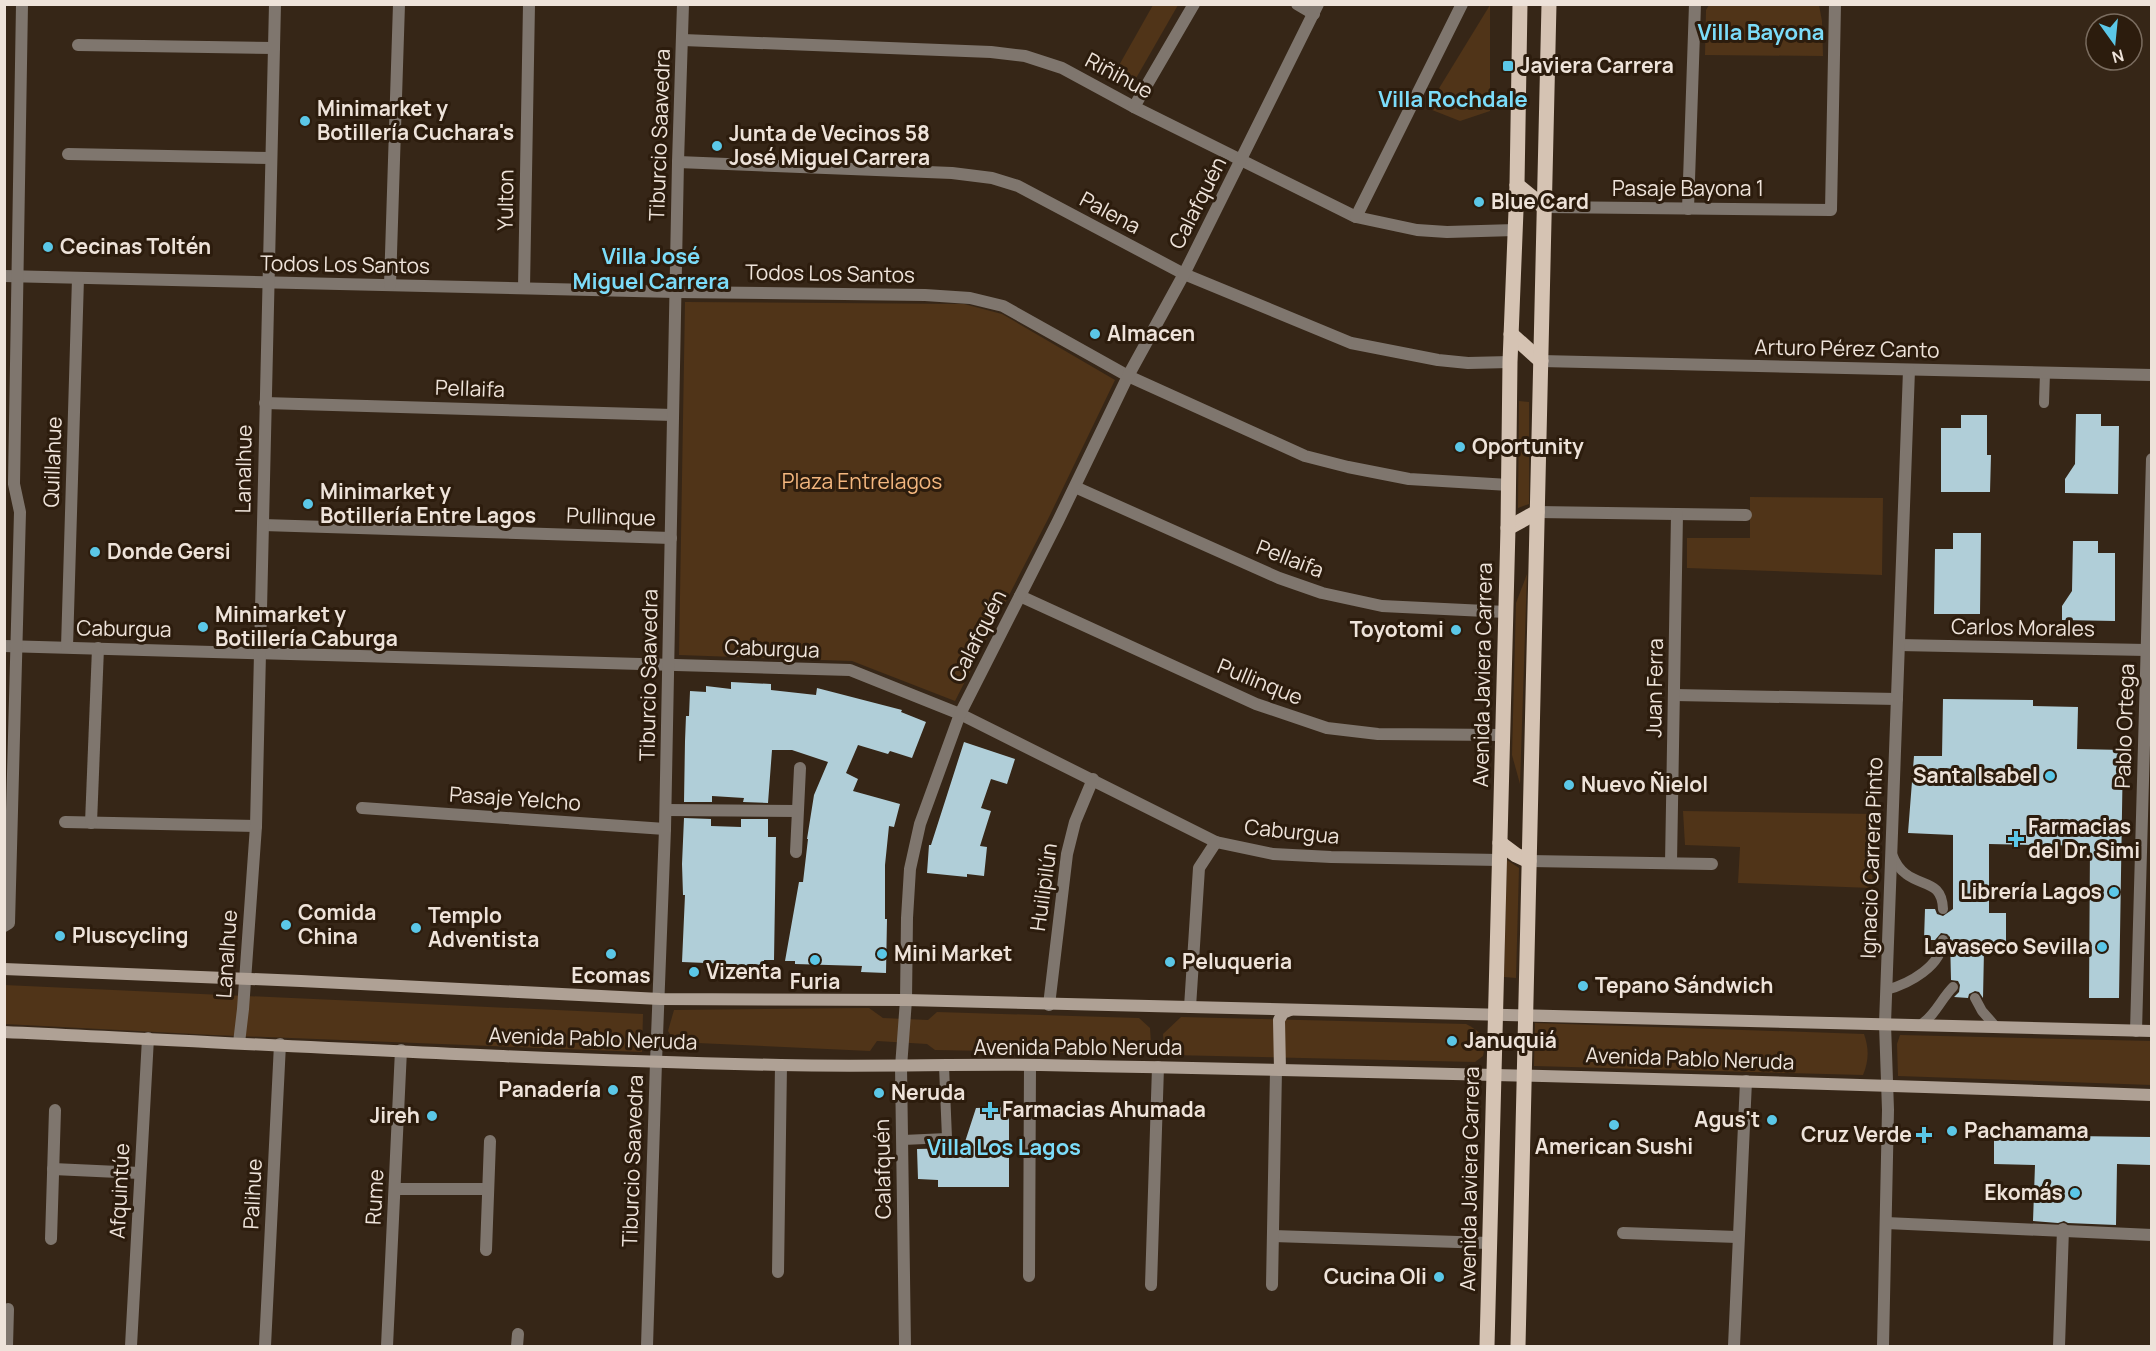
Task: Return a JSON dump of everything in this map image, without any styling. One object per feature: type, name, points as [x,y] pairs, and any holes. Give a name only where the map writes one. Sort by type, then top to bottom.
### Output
[{"type":"main road","name":"Avenida Javiera Carrera","points":[[1487,1347],[1520,4]]},
{"type":"main road","points":[[1518,1347],[1549,4]]},
{"type":"main road","points":[[1517,185],[1544,207]]},
{"type":"main road","points":[[1511,334],[1541,361]]},
{"type":"main road","points":[[1508,528],[1537,512]]},
{"type":"main road","points":[[1500,843],[1529,861]]},
{"type":"main road","name":"Avenida Pablo Neruda","points":[[4,969],[660,999],[906,1000],[2151,1031]]},
{"type":"main road","points":[[1278,1070],[1279,1020],[1283,1013],[1290,1010]]},
{"type":"main road","name":"Avenida Pablo Neruda","points":[[4,1032],[656,1062],[902,1067],[1030,1065],[1494,1073],[2151,1095]]},
{"type":"street","points":[[4,926],[9,923],[11,646],[20,512],[14,484],[22,4]]},
{"type":"street","name":"Lanalhue","points":[[239,1043],[256,826],[275,4]]},
{"type":"street","points":[[390,285],[399,4]]},
{"type":"street","name":"Yulton","points":[[524,288],[529,4]]},
{"type":"street","name":"Tiburcio Saavedra","points":[[647,1347],[666,810],[675,292],[683,4]]},
{"type":"street","points":[[1134,107],[1194,4]]},
{"type":"street","points":[[1297,4],[1316,9]]},
{"type":"street","points":[[1356,217],[1462,4]]},
{"type":"street","points":[[1688,209],[1695,4]]},
{"type":"street","name":"Pasaje Bayona 1","points":[[1544,207],[1831,210],[1835,4]]},
{"type":"street","name":"Calafquén","points":[[905,1347],[902,1067],[910,869],[920,824],[960,714],[1075,487],[1128,376],[1184,274],[1316,9]]},
{"type":"street","name":"Riñihue","points":[[683,40],[1008,53],[1041,60],[1062,68],[1134,107],[1356,217],[1417,230],[1448,232],[1515,230]]},
{"type":"street","points":[[78,45],[274,48]]},
{"type":"street","points":[[68,154],[271,158]]},
{"type":"street","name":"Palena","points":[[678,162],[952,173],[992,178],[1018,186],[1184,274],[1351,343],[1438,360],[1468,363],[1510,362]]},
{"type":"street","name":"Todos Los Santos","points":[[4,276],[675,292],[926,295],[970,298],[1003,306],[1128,376],[1305,456],[1409,479],[1509,484]]},
{"type":"street","name":"Quillahue","points":[[67,647],[78,278]]},
{"type":"street","name":"Arturo Pérez Canto","points":[[1541,361],[2151,375]]},
{"type":"street","name":"Ignacio Carrera Pinto","points":[[1883,1347],[1888,1085],[1885,1024],[1909,370]]},
{"type":"street","name":"Pellaifa","points":[[266,403],[673,415]]},
{"type":"street","name":"Pablo Ortega","points":[[2136,1031],[2148,706],[2146,650],[2151,459]]},
{"type":"street","name":"Pellaifa","points":[[1075,487],[1279,578],[1322,593],[1382,606],[1506,612]]},
{"type":"street","points":[[1537,512],[1746,515]]},
{"type":"street","name":"Juan Ferra","points":[[1671,863],[1677,514]]},
{"type":"street","name":"Pullinque","points":[[263,525],[671,538]]},
{"type":"street","name":"Pullinque","points":[[1020,597],[1256,704],[1327,728],[1378,734],[1502,735]]},
{"type":"street","name":"Carlos Morales","points":[[1899,645],[2146,650]]},
{"type":"street","name":"Caburgua","points":[[11,646],[850,670],[960,714],[1216,842],[1273,854],[1499,860]]},
{"type":"street","points":[[91,823],[98,648]]},
{"type":"street","points":[[1674,695],[1897,699]]},
{"type":"street","points":[[796,852],[800,768]]},
{"type":"street","name":"Huilipilún","points":[[1049,1005],[1067,854],[1075,822],[1093,780]]},
{"type":"street","name":"Pasaje Yelcho","points":[[362,808],[665,829]]},
{"type":"street","points":[[666,810],[797,811]]},
{"type":"street","points":[[65,822],[256,826]]},
{"type":"street","points":[[1190,1008],[1199,868],[1216,842]]},
{"type":"street","points":[[1529,861],[1712,864]]},
{"type":"street","name":"Afquintúe","points":[[131,1347],[148,1038]]},
{"type":"street","name":"Palihue","points":[[265,1347],[280,1044]]},
{"type":"street","name":"Rume","points":[[387,1347],[401,1050]]},
{"type":"street","points":[[778,1272],[781,1065]]},
{"type":"street","points":[[1029,1276],[1030,1065]]},
{"type":"street","points":[[1150,1285],[1158,1067]]},
{"type":"street","points":[[1272,1285],[1278,1070]]},
{"type":"street","points":[[1734,1347],[1737,1237],[1746,1081]]},
{"type":"street","points":[[51,1239],[55,1110]]},
{"type":"street","points":[[486,1250],[490,1141]]},
{"type":"street","points":[[54,1169],[140,1173]]},
{"type":"street","points":[[395,1189],[488,1189]]},
{"type":"street","points":[[1886,1223],[2063,1229],[2151,1235]]},
{"type":"street","points":[[2060,1347],[2063,1229]]},
{"type":"street","points":[[1623,1233],[1737,1237]]},
{"type":"street","points":[[1273,1236],[1489,1243]]},
{"type":"street","points":[[7,1347],[8,1309]]},
{"type":"lane","points":[[2044,403],[2045,373]]},
{"type":"lane","points":[[1891,853],[1906,874],[1934,888],[1942,898],[1943,909]]},
{"type":"lane","points":[[1886,990],[1903,985],[1932,964],[1939,956],[1943,940]]},
{"type":"lane","points":[[1920,1025],[1932,1016],[1942,998],[1953,987]]},
{"type":"lane","points":[[1975,998],[1982,1011],[1996,1027]]},
{"type":"lane","points":[[903,1140],[947,1138],[944,1066]]},
{"type":"green space","points":[[1153,5],[1178,5],[1131,87],[1113,76]]},
{"type":"green space","points":[[1490,5],[1490,111],[1460,121],[1427,108]]},
{"type":"green space","points":[[1709,5],[1819,5],[1823,56],[1705,55],[1706,10]]},
{"type":"green space","name":"Plaza Entrelagos","points":[[685,302],[964,304],[1002,314],[1115,380],[1049,517],[955,701],[852,661],[679,655]]},
{"type":"green space","points":[[1519,401],[1529,402],[1529,504],[1518,508]]},
{"type":"green space","points":[[1750,497],[1883,498],[1882,575],[1687,568],[1687,538],[1750,538]]},
{"type":"green space","points":[[1527,574],[1520,784],[1512,755],[1516,603]]},
{"type":"green space","points":[[1683,811],[1874,814],[1872,888],[1738,883],[1740,847],[1685,845]]},
{"type":"green space","points":[[1507,860],[1519,868],[1516,978],[1504,977]]},
{"type":"green space","points":[[4,985],[643,1014],[642,1052],[213,1035],[5,1024]]},
{"type":"green space","points":[[869,1008],[883,1018],[928,1020],[937,1012],[1139,1018],[1150,1028],[1151,1043],[1141,1054],[935,1050],[927,1044],[877,1041],[870,1051],[675,1042],[668,1031],[674,1010]]},
{"type":"green space","points":[[1181,1017],[1466,1024],[1482,1037],[1484,1050],[1483,1056],[1475,1062],[1170,1055],[1164,1048],[1163,1034]]},
{"type":"green space","points":[[1535,1023],[1864,1034],[1867,1044],[1867,1060],[1863,1075],[1534,1066]]},
{"type":"green space","points":[[1900,1035],[2151,1041],[2151,1085],[1898,1076],[1897,1044]]},
{"type":"building","points":[[2076,414],[2101,414],[2101,426],[2119,426],[2118,494],[2065,493],[2065,479],[2075,464]]},
{"type":"building","points":[[1961,415],[1987,415],[1987,455],[1991,455],[1990,492],[1941,492],[1941,428],[1961,428]]},
{"type":"building","points":[[1953,533],[1981,533],[1980,614],[1934,614],[1935,549],[1953,549]]},
{"type":"building","points":[[2073,541],[2098,541],[2098,553],[2115,553],[2115,621],[2062,620],[2062,606],[2072,591]]},
{"type":"building","points":[[731,682],[771,684],[771,690],[816,695],[817,688],[902,710],[901,712],[926,722],[912,758],[858,745],[846,773],[858,779],[853,791],[900,804],[894,827],[889,826],[885,865],[886,973],[861,972],[862,966],[795,964],[795,961],[785,961],[799,882],[803,882],[814,795],[828,762],[792,750],[772,750],[768,803],[743,802],[744,798],[712,796],[712,802],[684,802],[686,716],[689,716],[690,691],[706,692],[706,686],[731,689]]},
{"type":"building","points":[[1943,699],[2033,700],[2033,706],[2078,707],[2077,749],[2123,750],[2119,998],[2089,998],[2090,846],[1989,844],[1989,913],[2006,913],[2006,950],[1984,950],[1983,998],[1979,992],[1975,991],[1969,994],[1968,998],[1954,997],[1959,992],[1960,985],[1958,981],[1951,980],[1950,937],[1941,933],[1935,940],[1924,940],[1925,909],[1935,909],[1937,914],[1943,916],[1953,909],[1953,835],[1908,833],[1914,756],[1942,756]]},
{"type":"building","points":[[964,742],[1015,759],[1007,784],[991,779],[981,808],[991,811],[980,846],[987,847],[984,876],[967,874],[967,877],[927,873],[929,845],[931,845]]},
{"type":"building","points":[[684,818],[711,819],[711,826],[741,827],[741,819],[768,819],[768,837],[776,837],[774,960],[764,960],[764,971],[730,970],[730,964],[682,962],[685,895],[683,895],[682,864]]},
{"type":"building","points":[[1009,1107],[1009,1187],[938,1187],[938,1180],[918,1179],[917,1149],[963,1148],[976,1108]]},
{"type":"building","name":"Ekomás","points":[[1994,1135],[2151,1137],[2151,1165],[2117,1164],[2116,1225],[2033,1221],[2035,1165],[1994,1164]]},
{"type":"place","name":"Javiera Carrera","points":[[1508,66]]},
{"type":"place","name":"Minimarket y Botillería Cuchara's","points":[[305,121]]},
{"type":"place","name":"Junta de Vecinos 58 José Miguel Carrera","points":[[717,146]]},
{"type":"place","name":"Blue Card","points":[[1479,202]]},
{"type":"place","name":"Cecinas Toltén","points":[[48,247]]},
{"type":"place","name":"Almacen","points":[[1095,334]]},
{"type":"place","name":"Oportunity","points":[[1460,447]]},
{"type":"place","name":"Minimarket y Botillería Entre Lagos","points":[[308,504]]},
{"type":"place","name":"Donde Gersi","points":[[95,552]]},
{"type":"place","name":"Minimarket y Botillería Caburga","points":[[203,627]]},
{"type":"place","name":"Toyotomi","points":[[1456,630]]},
{"type":"place","name":"Santa Isabel","points":[[2050,776]]},
{"type":"place","name":"Nuevo Ñielol","points":[[1569,785]]},
{"type":"place","name":"Farmacias del Dr. Simi","points":[[2016,839]]},
{"type":"place","name":"Librería Lagos","points":[[2114,892]]},
{"type":"place","name":"Comida China","points":[[286,925]]},
{"type":"place","name":"Templo Adventista","points":[[416,928]]},
{"type":"place","name":"Pluscycling","points":[[60,936]]},
{"type":"place","name":"Lavaseco Sevilla","points":[[2102,947]]},
{"type":"place","name":"Ecomas","points":[[611,954]]},
{"type":"place","name":"Mini Market","points":[[882,954]]},
{"type":"place","name":"Furia","points":[[815,960]]},
{"type":"place","name":"Peluqueria","points":[[1170,962]]},
{"type":"place","name":"Vizenta","points":[[694,972]]},
{"type":"place","name":"Tepano Sándwich","points":[[1583,986]]},
{"type":"place","name":"Januquiá","points":[[1452,1041]]},
{"type":"place","name":"Panadería","points":[[613,1090]]},
{"type":"place","name":"Neruda","points":[[879,1093]]},
{"type":"place","name":"Farmacias Ahumada","points":[[990,1110]]},
{"type":"place","name":"Jireh","points":[[432,1116]]},
{"type":"place","name":"Agus't","points":[[1772,1120]]},
{"type":"place","name":"American Sushi","points":[[1614,1125]]},
{"type":"place","name":"Pachamama","points":[[1952,1131]]},
{"type":"place","name":"Cruz Verde","points":[[1924,1135]]},
{"type":"place","name":"Ekomás","points":[[2075,1193]]},
{"type":"place","name":"Cucina Oli","points":[[1439,1277]]},
{"type":"district","name":"Villa Bayona","points":[[1761,32]]},
{"type":"district","name":"Villa Rochdale","points":[[1453,99]]},
{"type":"district","name":"Villa José Miguel Carrera","points":[[651,268]]},
{"type":"district","name":"Villa Los Lagos","points":[[1004,1147]]}]
